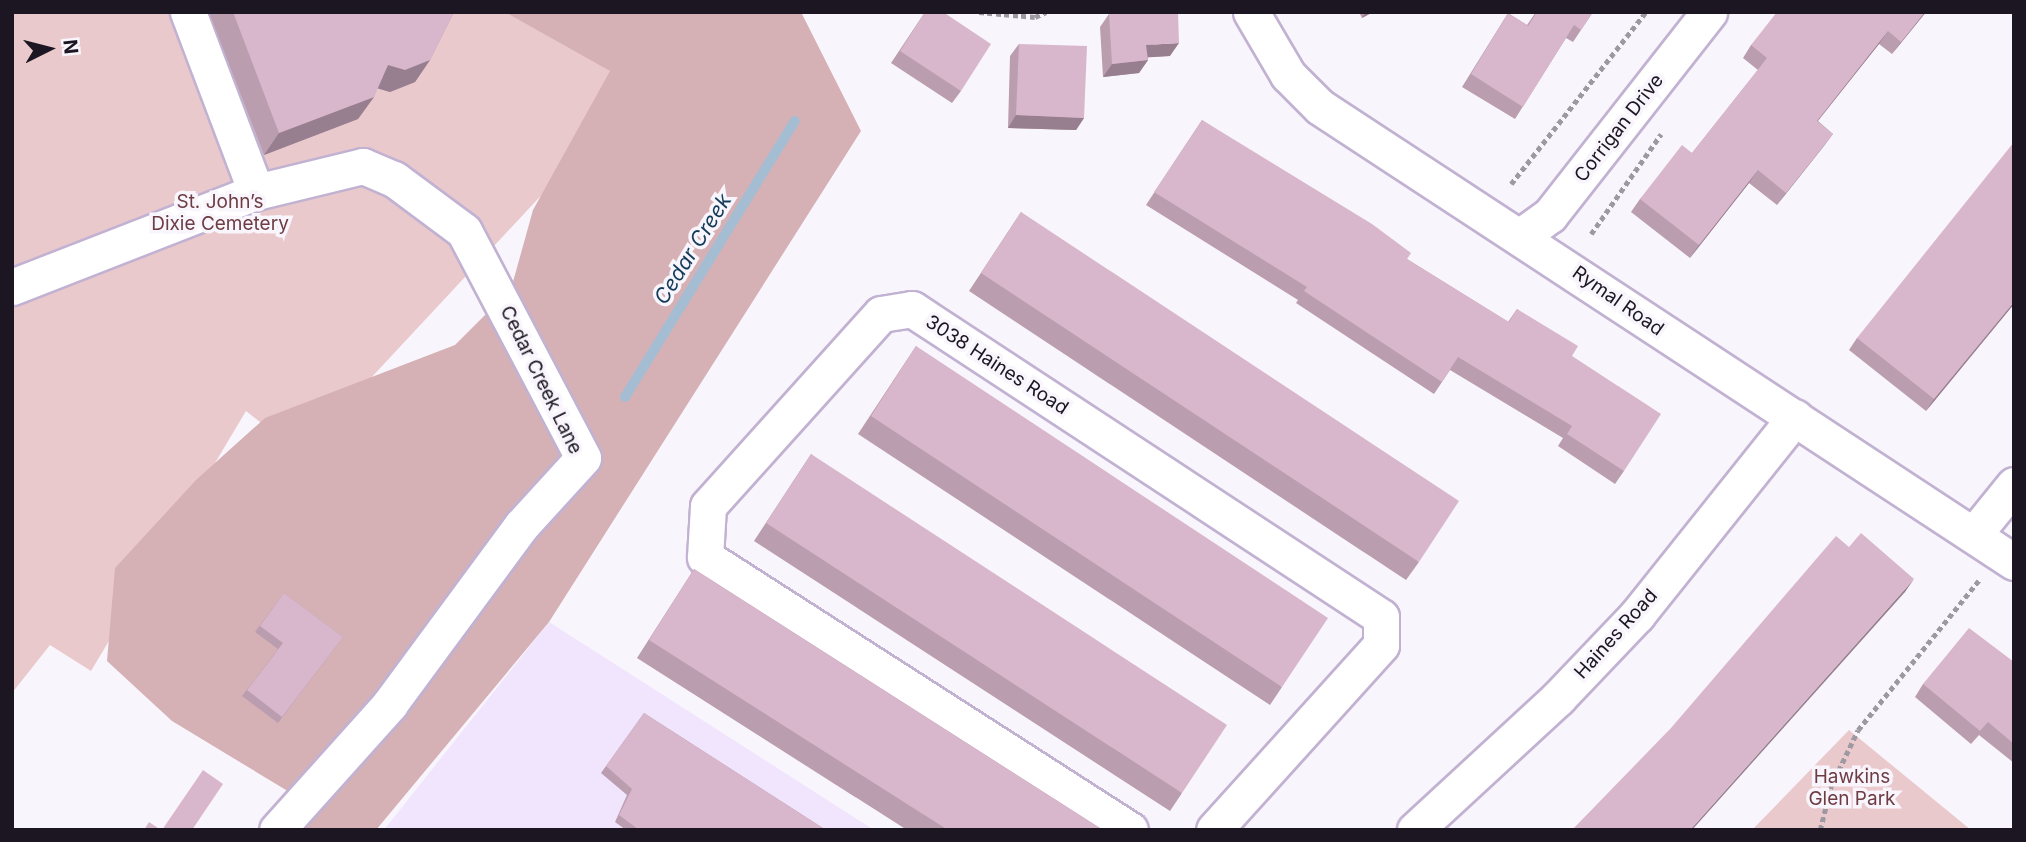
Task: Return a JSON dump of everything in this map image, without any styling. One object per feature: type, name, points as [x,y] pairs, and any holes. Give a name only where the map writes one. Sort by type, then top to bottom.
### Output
[{"type":"street","points":[[12,287],[256,192],[188,12]]},
{"type":"street","name":"Rymal Road","points":[[1251,12],[1288,75],[1320,107],[1997,549]]},
{"type":"street","name":"Corrigan Drive","points":[[1521,236],[1550,215],[1709,12]]},
{"type":"street","name":"Cedar Creek Lane","points":[[256,192],[363,166],[394,179],[464,231],[583,458],[521,526],[390,704],[277,830]]},
{"type":"street","name":"3038 Haines Road","points":[[1130,830],[705,558],[708,506],[881,314],[912,309],[1381,617],[1381,645],[1214,830]]},
{"type":"street","name":"Haines Road","points":[[1415,830],[1558,698],[1637,615],[1795,417]]},
{"type":"street","points":[[1997,549],[2014,485]]},
{"type":"path","points":[[979,12],[1035,17],[1046,12]]},
{"type":"path","points":[[1511,184],[1646,12]]},
{"type":"path","points":[[1820,830],[1830,786],[1858,730],[1997,549]]},
{"type":"shaded area","points":[[505,12],[801,12],[861,131],[549,622],[376,830],[284,830],[286,790],[172,721],[107,661],[115,568],[196,480],[265,418],[455,345],[511,289],[533,210],[610,71]]},
{"type":"shaded area","points":[[549,622],[874,830],[384,830]]},
{"type":"green space","name":"St. John’s Dixie Cemetery","points":[[12,12],[665,12],[659,69],[300,454],[246,411],[91,671],[50,645],[12,693]]},
{"type":"green space","name":"Hawkins Glen Park","points":[[1849,730],[1971,830],[1752,830]]},
{"type":"building","points":[[233,12],[454,12],[430,60],[405,70],[388,65],[374,97],[279,133]]},
{"type":"building","points":[[925,12],[943,12],[991,44],[961,91],[900,51]]},
{"type":"building","points":[[1178,12],[1179,43],[1146,45],[1148,60],[1112,64],[1109,14]]},
{"type":"building","points":[[1537,12],[1593,12],[1581,30],[1574,25],[1523,107],[1471,74],[1508,13],[1528,26]]},
{"type":"building","points":[[1777,12],[1925,12],[1901,42],[1888,31],[1817,121],[1833,134],[1786,193],[1758,170],[1699,245],[1640,199],[1682,145],[1692,153],[1767,58],[1751,45]]},
{"type":"building","points":[[1019,44],[1087,46],[1084,118],[1016,115]]},
{"type":"building","points":[[1202,120],[1372,224],[1411,253],[1407,259],[1509,322],[1517,309],[1578,346],[1572,356],[1661,414],[1624,471],[1567,434],[1572,426],[1458,357],[1442,382],[1304,291],[1307,287],[1154,192]]},
{"type":"building","points":[[2014,142],[2014,302],[1934,399],[1857,338]]},
{"type":"building","points":[[1021,212],[1459,501],[1419,562],[981,273]]},
{"type":"building","points":[[916,346],[1328,618],[1282,687],[871,416]]},
{"type":"building","points":[[811,454],[1227,725],[1182,793],[766,523]]},
{"type":"building","points":[[1861,533],[1914,579],[1690,830],[1572,830],[1671,728],[1836,536],[1849,547]]},
{"type":"building","points":[[694,569],[1103,830],[948,830],[649,640]]},
{"type":"building","points":[[284,593],[343,637],[282,717],[247,690],[283,643],[260,626]]},
{"type":"building","points":[[1969,628],[2014,662],[2014,744],[1988,722],[1980,731],[1923,684]]},
{"type":"building","points":[[644,713],[826,830],[639,830],[619,815],[632,789],[606,766]]},
{"type":"building","points":[[203,770],[223,784],[192,830],[162,830]]},
{"type":"building","points":[[149,822],[161,830],[144,830]]},
{"type":"waterway","name":"Cedar Creek","points":[[625,397],[795,121]]}]
